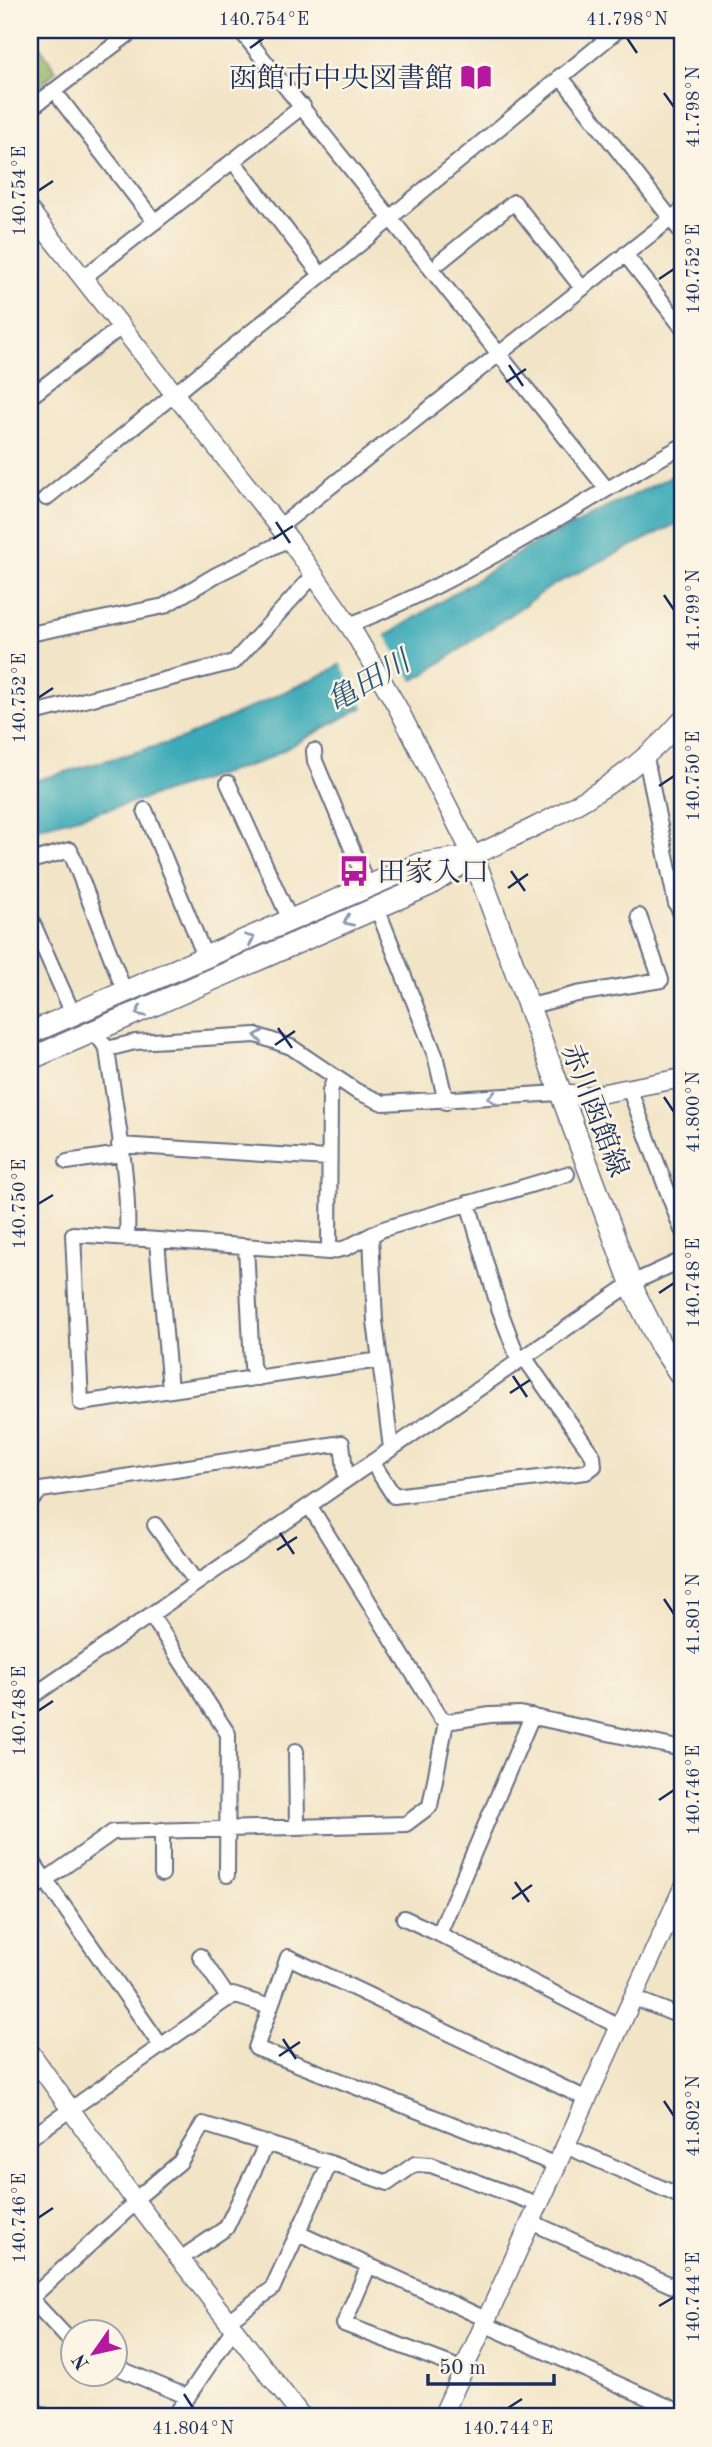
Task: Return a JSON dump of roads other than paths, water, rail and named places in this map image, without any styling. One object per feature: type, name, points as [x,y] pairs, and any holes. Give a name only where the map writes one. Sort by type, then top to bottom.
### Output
[{"type":"main road","points":[[30,1033],[420,864],[473,856]]},
{"type":"main road","points":[[30,1059],[101,1040],[429,885],[473,856]]},
{"type":"main road","name":"赤川函館線","points":[[473,856],[632,1283],[660,1344],[682,1377]]},
{"type":"street","points":[[30,109],[134,30]]},
{"type":"street","points":[[240,30],[606,488]]},
{"type":"street","points":[[46,498],[392,218],[618,30]]},
{"type":"street","points":[[560,76],[677,214],[682,233]]},
{"type":"street","points":[[61,100],[155,222]]},
{"type":"street","points":[[83,278],[303,106]]},
{"type":"street","points":[[233,161],[321,275]]},
{"type":"street","points":[[441,261],[514,202],[582,288]]},
{"type":"street","points":[[30,211],[284,533],[351,628],[398,708],[473,856],[576,807],[646,758],[682,720]]},
{"type":"street","points":[[30,634],[164,606],[284,533],[499,353],[677,214]]},
{"type":"street","points":[[625,254],[682,327]]},
{"type":"street","points":[[30,397],[121,327]]},
{"type":"street","points":[[351,628],[462,575],[606,488],[682,446]]},
{"type":"street","points":[[30,714],[234,662],[314,575]]},
{"type":"street","points":[[314,751],[368,887]]},
{"type":"street","points":[[646,758],[676,904],[682,915]]},
{"type":"street","points":[[228,783],[291,922]]},
{"type":"street","points":[[145,810],[206,959]]},
{"type":"street","points":[[30,862],[70,850],[125,993]]},
{"type":"street","points":[[377,908],[435,1055],[446,1102]]},
{"type":"street","points":[[527,1007],[577,994],[662,980],[639,916]]},
{"type":"street","points":[[30,917],[73,1014]]},
{"type":"street","points":[[127,1239],[129,1194],[101,1040],[135,1042],[256,1035],[291,1047],[335,1077],[383,1103],[446,1102],[560,1093],[589,1096],[682,1078]]},
{"type":"street","points":[[330,1252],[328,1158],[330,1091],[335,1077]]},
{"type":"street","points":[[629,1088],[682,1230]]},
{"type":"street","points":[[68,1162],[120,1150],[328,1158]]},
{"type":"street","points":[[380,1360],[82,1403],[73,1234],[330,1252],[468,1203],[567,1174]]},
{"type":"street","points":[[372,1462],[394,1496],[586,1472],[594,1466],[593,1456],[521,1359],[499,1308],[468,1203]]},
{"type":"street","points":[[371,1236],[380,1360],[391,1448]]},
{"type":"street","points":[[157,1241],[170,1390]]},
{"type":"street","points":[[246,1246],[253,1366],[258,1378]]},
{"type":"street","points":[[30,1698],[632,1283],[682,1260]]},
{"type":"street","points":[[30,1502],[41,1490],[342,1443],[346,1480]]},
{"type":"street","points":[[314,1513],[446,1723]]},
{"type":"street","points":[[155,1525],[196,1582]]},
{"type":"street","points":[[155,1621],[228,1734],[227,1875]]},
{"type":"street","points":[[446,1723],[490,1714],[532,1716],[682,1749]]},
{"type":"street","points":[[439,1934],[532,1716]]},
{"type":"street","points":[[30,1891],[113,1832],[406,1824],[430,1805],[446,1723]]},
{"type":"street","points":[[296,1751],[297,1826]]},
{"type":"street","points":[[162,1830],[162,1874]]},
{"type":"street","points":[[30,1858],[161,2046]]},
{"type":"street","points":[[442,2417],[480,2320],[531,2222],[682,1890]]},
{"type":"street","points":[[404,1918],[610,2022]]},
{"type":"street","points":[[200,1956],[229,1999]]},
{"type":"street","points":[[557,2165],[256,2049],[288,1957],[587,2099]]},
{"type":"street","points":[[30,2138],[233,1995],[270,2007]]},
{"type":"street","points":[[634,1998],[682,2017]]},
{"type":"street","points":[[30,2052],[70,2110],[235,2322],[302,2417]]},
{"type":"street","points":[[60,2330],[30,2298],[180,2162],[202,2124],[388,2183],[415,2164],[431,2165],[529,2201]]},
{"type":"street","points":[[189,2253],[226,2228],[267,2143]]},
{"type":"street","points":[[566,2146],[681,2194]]},
{"type":"street","points":[[174,2417],[235,2322],[272,2289],[330,2163]]},
{"type":"street","points":[[531,2222],[682,2290]]},
{"type":"street","points":[[299,2233],[682,2413]]},
{"type":"street","points":[[369,2265],[344,2324],[454,2366]]},
{"type":"street","points":[[130,2373],[188,2397]]},
{"type":"street","points":[[30,2409],[47,2417]]},
{"type":"water","name":"亀田川","points":[[682,471],[682,521],[553,585],[423,675],[263,761],[127,804],[30,830],[30,782],[182,739],[328,672],[530,546]]},
{"type":"place","name":"函館市中央図書館","points":[[476,77]]},
{"type":"place","name":"田家入口","points":[[354,871]]}]
